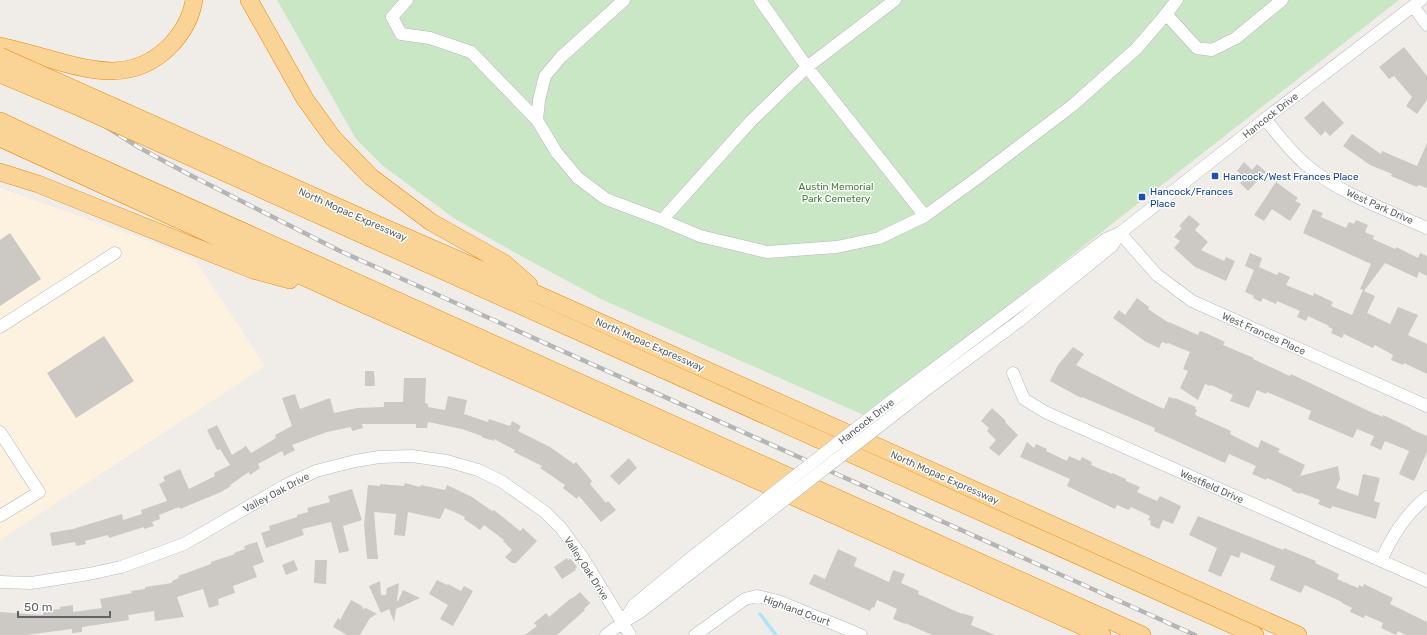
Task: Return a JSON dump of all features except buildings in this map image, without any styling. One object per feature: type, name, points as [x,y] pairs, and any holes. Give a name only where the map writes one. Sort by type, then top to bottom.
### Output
[{"type":"highway","points":[[249,0],[305,99],[333,138],[371,177],[431,222],[504,263],[539,295]]},
{"type":"highway","points":[[0,46],[80,68],[100,72],[122,71],[145,64],[162,53],[177,39],[188,22],[193,3]]},
{"type":"highway","name":"North Mopac Expressway","points":[[0,56],[364,227],[539,295],[1298,635]]},
{"type":"highway","points":[[0,74],[364,227],[1255,635]]},
{"type":"highway","points":[[0,121],[1142,635]]},
{"type":"highway","points":[[0,138],[339,293],[1102,635]]},
{"type":"highway","points":[[0,172],[38,184],[254,270],[339,293]]},
{"type":"street","points":[[406,0],[392,17],[401,34],[430,38],[471,52],[537,120],[557,153],[578,178],[606,199],[700,236],[767,252],[837,247],[879,238],[925,216],[1073,105],[1136,49],[1177,0]]},
{"type":"street","points":[[537,120],[539,100],[545,76],[561,57],[624,0]]},
{"type":"street","points":[[760,0],[807,67],[925,216]]},
{"type":"street","points":[[662,220],[751,121],[807,67],[895,0]]},
{"type":"street","points":[[1166,14],[1197,48],[1212,50],[1236,38],[1282,0]]},
{"type":"street","points":[[1417,3],[1427,25]]},
{"type":"street","name":"Hancock Drive","points":[[699,559],[874,414],[1106,239],[1120,233],[1265,119],[1417,3]]},
{"type":"street","name":"West Park Drive","points":[[1265,119],[1303,162],[1320,176],[1341,189],[1427,228]]},
{"type":"street","name":"Hancock Drive","points":[[606,635],[622,623],[634,605],[699,559],[1019,321],[1112,246],[1120,233]]},
{"type":"street","name":"West Frances Place","points":[[1120,233],[1157,275],[1192,301],[1427,406]]},
{"type":"street","points":[[0,326],[115,252]]},
{"type":"street","name":"Westfield Drive","points":[[1013,373],[1024,399],[1045,412],[1381,560],[1427,582]]},
{"type":"street","points":[[0,432],[39,492],[0,516]]},
{"type":"street","name":"Valley Oak Drive","points":[[0,582],[31,583],[89,574],[121,567],[184,544],[284,486],[316,471],[355,461],[379,457],[412,456],[447,462],[478,470],[501,481],[545,512],[561,528],[581,555],[630,635]]},
{"type":"street","points":[[1381,560],[1397,529],[1415,506],[1427,497]]},
{"type":"street","name":"Highland Court","points":[[695,635],[741,602],[757,596],[778,601],[861,635]]},
{"type":"shaded area","points":[[0,188],[135,236],[195,260],[265,366],[0,540]]},
{"type":"green space","name":"Austin Memorial Park Cemetery","points":[[277,0],[1399,0],[866,416],[605,301],[455,219],[383,166],[356,139]]},
{"type":"waterway","points":[[760,614],[776,635]]},
{"type":"railway","points":[[0,54],[63,99],[138,147],[340,251],[1195,635]]},
{"type":"place","name":"Hancock/West Frances Place","points":[[1215,176]]},
{"type":"place","name":"Hancock/Frances Place","points":[[1142,197]]}]
